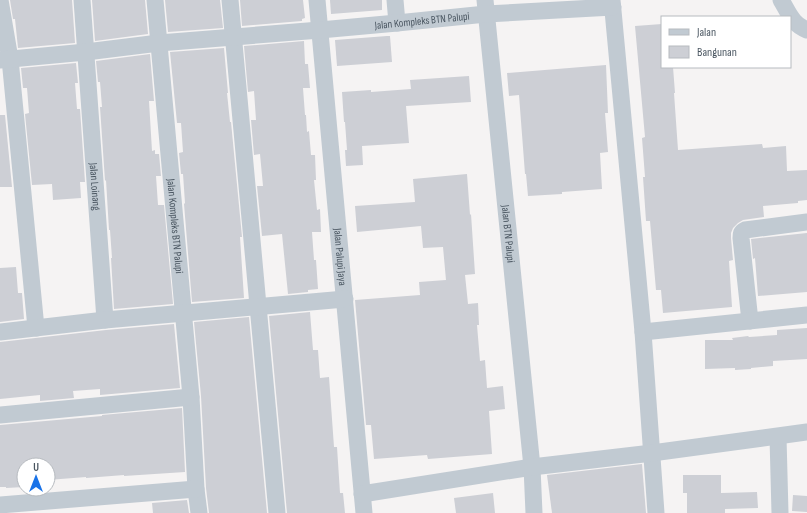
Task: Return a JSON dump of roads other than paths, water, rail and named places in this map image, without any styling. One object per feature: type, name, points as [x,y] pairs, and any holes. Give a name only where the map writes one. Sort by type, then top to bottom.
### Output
[{"type":"street","points":[[0,0],[5,59],[36,328]]},
{"type":"street","name":"Jalan Loinang","points":[[82,0],[106,320]]},
{"type":"street","points":[[155,0],[158,43]]},
{"type":"street","points":[[230,0],[277,513]]},
{"type":"street","name":"Jalan Palupi Jaya","points":[[317,0],[364,513]]},
{"type":"street","points":[[395,0],[397,23]]},
{"type":"street","points":[[781,0],[791,16]]},
{"type":"street","points":[[612,3],[643,332],[656,513]]},
{"type":"street","name":"Jalan Kompleks BTN Palupi","points":[[5,59],[86,52],[158,43],[397,23],[485,7],[612,3]]},
{"type":"street","name":"Jalan BTN Palupi","points":[[485,7],[532,467],[534,513]]},
{"type":"street","points":[[791,16],[795,23],[807,30]]},
{"type":"street","name":"Jalan Kompleks BTN Palupi","points":[[158,43],[191,397],[196,489],[199,513]]},
{"type":"street","points":[[750,321],[741,233],[744,230],[807,222]]},
{"type":"street","points":[[0,332],[106,320],[345,299]]},
{"type":"street","points":[[643,332],[807,315]]},
{"type":"street","points":[[0,415],[191,397]]},
{"type":"street","points":[[362,494],[532,467],[652,453],[807,432]]},
{"type":"street","points":[[778,436],[780,513]]},
{"type":"street","points":[[0,506],[196,489]]}]
